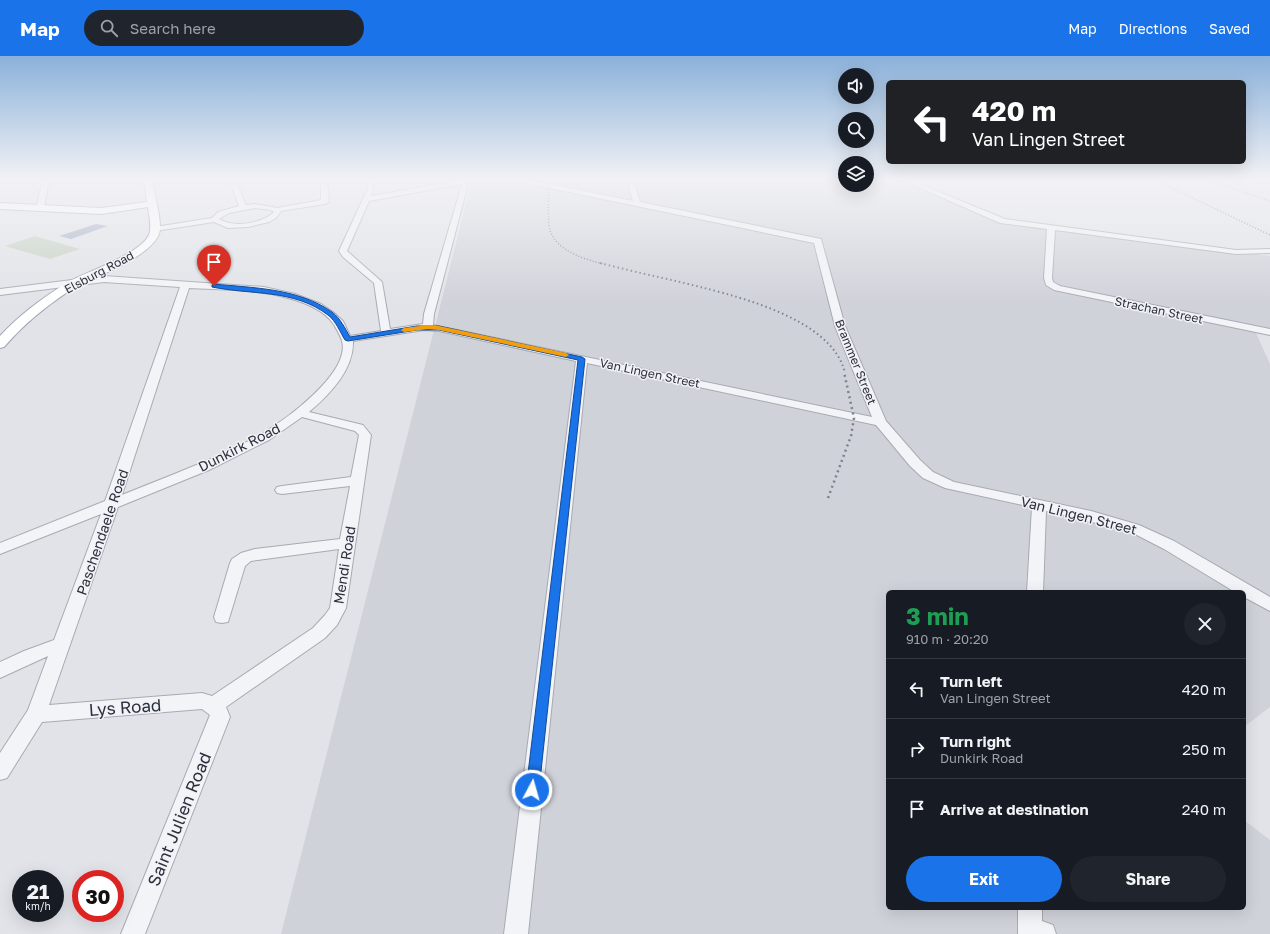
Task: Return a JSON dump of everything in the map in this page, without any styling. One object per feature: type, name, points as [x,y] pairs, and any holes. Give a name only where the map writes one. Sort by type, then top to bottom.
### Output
[{"type":"main road","points":[[154,221],[155,229]]},
{"type":"main road","name":"Elsburg Road","points":[[0,344],[29,315],[76,283],[100,276],[146,246],[152,239],[155,229]]},
{"type":"street","points":[[155,229],[209,221]]},
{"type":"street","points":[[216,221],[218,223],[227,225],[254,224],[263,221]]},
{"type":"street","points":[[356,221],[343,251],[378,282],[386,333]]},
{"type":"street","points":[[428,327],[431,308],[455,221]]},
{"type":"street","name":"Brammer Street","points":[[720,221],[818,241],[840,326],[880,422],[922,470]]},
{"type":"street","points":[[1005,221],[1236,252],[1268,251]]},
{"type":"street","name":"Strachan Street","points":[[1051,228],[1049,283],[1057,288],[1270,332]]},
{"type":"street","points":[[100,276],[264,290],[300,298],[318,306],[330,314],[339,323],[348,339]]},
{"type":"street","points":[[0,292],[76,283]]},
{"type":"street","name":"Paschendaele Road","points":[[0,771],[36,714],[62,645],[186,284]]},
{"type":"street","name":"Van Lingen Street","points":[[348,339],[428,327],[444,328],[582,359],[880,422]]},
{"type":"street","name":"Dunkirk Road","points":[[0,548],[231,454],[265,437],[300,413],[318,398],[339,372],[345,359],[348,339]]},
{"type":"street","points":[[516,934],[582,359]]},
{"type":"street","name":"Mendi Road","points":[[214,705],[319,633],[338,608],[347,543],[365,439],[362,430],[350,425],[300,413]]},
{"type":"street","name":"Van Lingen Street","points":[[922,470],[934,478],[950,485],[1108,520],[1145,532],[1244,590]]},
{"type":"street","points":[[282,490],[357,481]]},
{"type":"street","points":[[1035,590],[1039,504]]},
{"type":"street","points":[[222,617],[238,563],[246,557],[255,554],[347,543]]},
{"type":"street","name":"Van Lingen Street","points":[[1246,591],[1270,605]]},
{"type":"street","points":[[0,671],[21,658],[62,645]]},
{"type":"street","name":"Lys Road","points":[[36,714],[202,701],[214,705]]},
{"type":"street","name":"Saint Julien Road","points":[[133,934],[220,717],[219,711],[214,705]]},
{"type":"shaded area","points":[[462,221],[1003,221],[1270,256],[1270,329],[1258,328],[1256,333],[1270,364],[1270,707],[1246,725],[1246,590],[886,590],[886,910],[1246,910],[1246,822],[1270,840],[1270,934],[281,934]]},
{"type":"green space","points":[[35,236],[80,249],[50,259],[5,246]]},
{"type":"water","points":[[96,224],[108,226],[71,239],[59,236]]},
{"type":"railway","points":[[549,221],[550,230],[558,244],[581,257],[602,264]]},
{"type":"railway","points":[[1241,221],[1270,235]]},
{"type":"railway","points":[[602,264],[724,293],[776,311],[800,322],[820,336],[836,353],[845,373]]},
{"type":"railway","points":[[828,498],[851,436],[854,418],[844,372]]},
{"type":"slow traffic","points":[[404,330],[428,327],[439,328],[566,355]]},
{"type":"route","points":[[214,286],[248,288],[276,292],[306,300],[330,314],[339,323],[348,339],[428,327],[439,328],[582,359],[532,790]]}]
